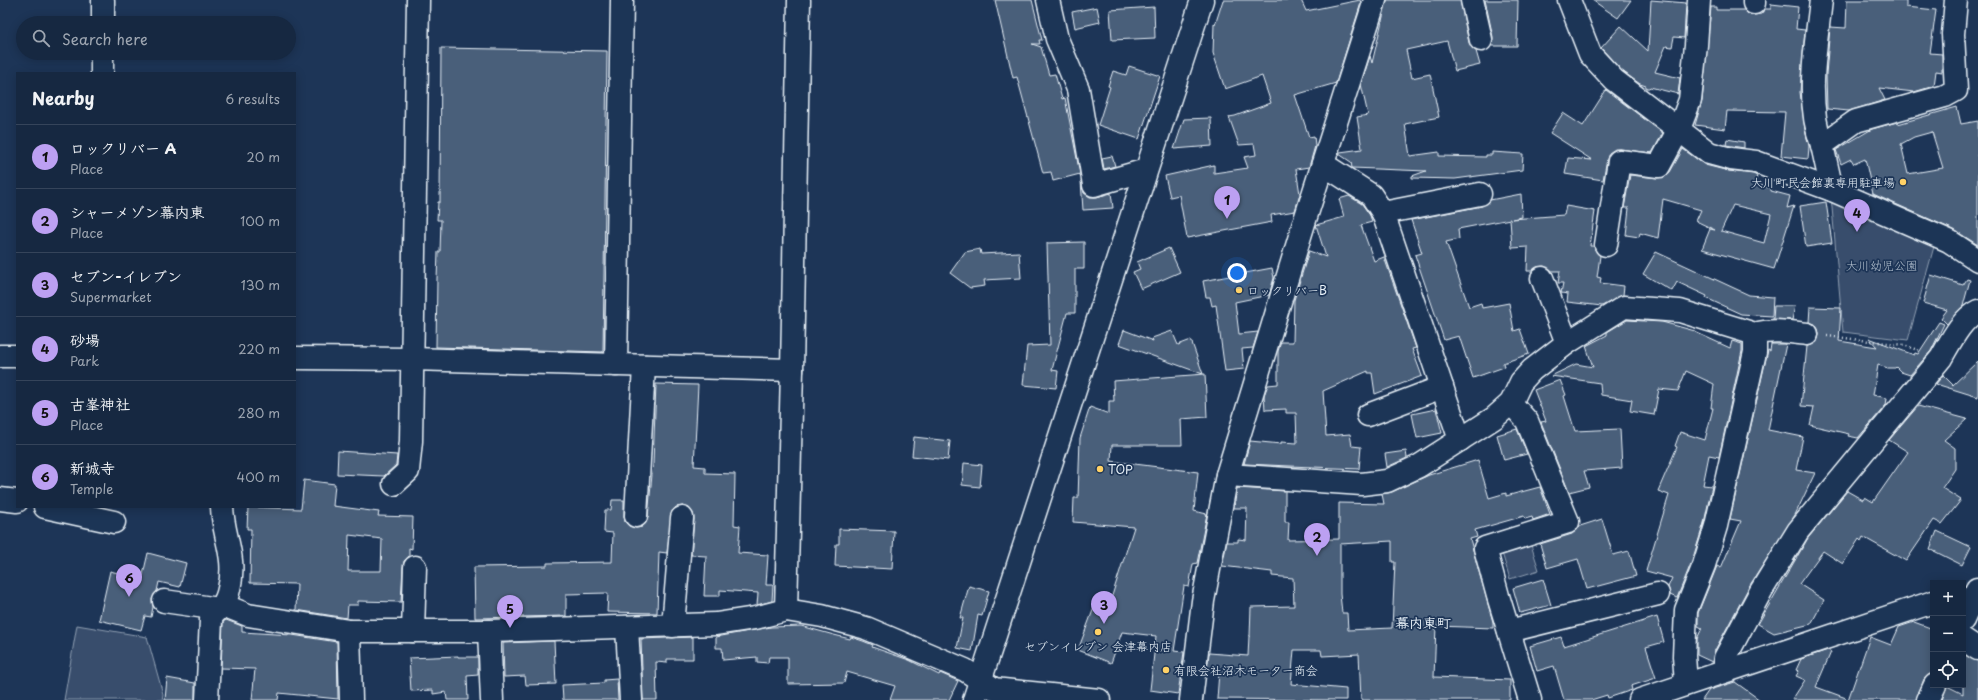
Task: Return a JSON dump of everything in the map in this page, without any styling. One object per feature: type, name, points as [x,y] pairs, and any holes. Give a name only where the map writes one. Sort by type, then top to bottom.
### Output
[{"type":"street","points":[[103,0],[103,16]]},
{"type":"street","points":[[394,484],[408,471],[410,440],[418,0]]},
{"type":"street","points":[[616,365],[622,0]]},
{"type":"street","points":[[786,610],[799,0]]},
{"type":"street","points":[[1048,0],[1057,39],[1078,89],[1094,185],[1146,170]]},
{"type":"street","points":[[977,690],[1202,0]]},
{"type":"street","points":[[1191,700],[1203,601],[1227,475],[1375,0]]},
{"type":"street","points":[[1472,0],[1481,40]]},
{"type":"street","points":[[1569,0],[1590,54],[1614,80],[1709,153],[1731,159],[1756,162],[1832,190],[1949,241],[1978,260]]},
{"type":"street","points":[[1606,245],[1619,161],[1659,166],[1679,129],[1690,100],[1699,0]]},
{"type":"street","points":[[1821,0],[1813,82],[1816,128],[1822,146],[1832,190]]},
{"type":"street","points":[[1822,146],[1856,121],[1945,96],[1956,90],[1953,34],[1956,0]]},
{"type":"street","points":[[102,60],[102,72]]},
{"type":"street","points":[[1323,164],[1371,195],[1383,213],[1460,440]]},
{"type":"street","points":[[1383,213],[1480,194]]},
{"type":"street","points":[[1542,278],[1567,343]]},
{"type":"street","points":[[1227,475],[1362,484],[1387,481],[1419,466],[1494,418],[1511,403],[1521,382],[1532,370],[1567,343],[1624,307],[1680,311],[1755,334],[1763,332],[1786,331],[1807,334]]},
{"type":"street","points":[[1726,670],[1725,658],[1761,591],[1798,531],[1941,358],[1959,329],[1972,314],[1978,311]]},
{"type":"street","points":[[1674,691],[1684,656],[1686,610],[1704,565],[1716,526],[1755,352],[1755,334]]},
{"type":"street","points":[[0,356],[16,356]]},
{"type":"street","points":[[296,358],[412,359],[792,370]]},
{"type":"street","points":[[636,516],[644,366]]},
{"type":"street","points":[[1368,416],[1442,387]]},
{"type":"street","points":[[1511,403],[1527,421],[1568,522],[1485,548],[1530,700]]},
{"type":"street","points":[[0,499],[16,501]]},
{"type":"street","points":[[50,508],[114,522]]},
{"type":"street","points":[[207,700],[213,614],[221,607],[229,590],[233,570],[230,544],[223,522],[222,508]]},
{"type":"street","points":[[673,626],[682,518]]},
{"type":"street","points":[[413,631],[415,567]]},
{"type":"street","points":[[1964,616],[1973,590]]},
{"type":"street","points":[[1509,631],[1658,594]]},
{"type":"street","points":[[164,601],[221,607],[248,615],[349,631],[489,631],[716,624],[755,618],[786,610],[822,616],[866,628],[965,670],[977,690]]},
{"type":"street","points":[[1640,700],[1674,691],[1726,670],[1930,603]]},
{"type":"street","points":[[626,627],[632,700]]},
{"type":"street","points":[[349,631],[351,700]]},
{"type":"street","points":[[489,631],[492,700]]},
{"type":"street","points":[[1966,642],[1978,649]]},
{"type":"street","points":[[1928,700],[1934,688]]},
{"type":"street","points":[[977,690],[994,689],[1066,699],[1099,700]]},
{"type":"path","points":[[1807,334],[1904,344],[1941,358]]},
{"type":"green space","name":"大川幼児公園","points":[[1831,196],[1935,243],[1908,340],[1843,332]]},
{"type":"green space","points":[[1531,545],[1539,570],[1510,579],[1502,553]]},
{"type":"green space","points":[[77,625],[147,637],[163,694],[162,700],[64,700]]},
{"type":"building","points":[[995,0],[1032,0],[1042,40],[1039,40],[1040,44],[1032,44],[1041,47],[1049,75],[1055,74],[1062,99],[1065,98],[1080,174],[1053,181],[1051,172],[1043,173],[1017,77],[1013,78]]},
{"type":"building","points":[[1223,0],[1301,0],[1306,11],[1360,0],[1361,3],[1336,83],[1295,95],[1309,137],[1314,136],[1315,146],[1309,167],[1296,169],[1300,194],[1295,211],[1271,215],[1272,222],[1187,238],[1179,195],[1170,197],[1165,176],[1214,165],[1214,173],[1248,168],[1244,157],[1256,155],[1254,144],[1239,145],[1229,117],[1271,103],[1262,76],[1225,89],[1213,53],[1214,24],[1215,25]]},
{"type":"building","points":[[1387,0],[1460,0],[1469,43],[1476,51],[1480,65],[1455,71],[1447,41],[1406,50],[1412,78],[1430,74],[1439,117],[1405,124],[1410,156],[1439,152],[1439,156],[1486,157],[1486,155],[1492,155],[1492,152],[1523,154],[1522,170],[1455,179],[1412,178],[1412,176],[1426,171],[1352,168],[1351,162],[1339,154],[1340,152],[1362,149],[1357,117],[1368,115],[1361,84],[1370,56],[1372,63]]},
{"type":"building","points":[[1485,0],[1518,0],[1517,46],[1492,46],[1493,37]]},
{"type":"building","points":[[1592,0],[1631,0],[1618,18]]},
{"type":"building","points":[[1651,0],[1686,3],[1684,38],[1674,37],[1672,47],[1666,46],[1655,72],[1680,78],[1678,94],[1650,87],[1646,88],[1646,86],[1640,84],[1622,71],[1601,48],[1621,26],[1648,51]]},
{"type":"building","points":[[1847,0],[1906,0],[1906,7],[1936,10],[1930,53],[1942,54],[1942,72],[1936,71],[1934,86],[1914,92],[1879,88],[1885,100],[1849,111],[1827,109],[1826,74],[1830,27],[1846,28]]},
{"type":"building","points":[[1771,4],[1798,7],[1796,29],[1805,30],[1800,92],[1805,130],[1809,146],[1808,159],[1781,156],[1785,112],[1727,111],[1725,129],[1695,125],[1702,101],[1711,7],[1716,7],[1716,10],[1744,10],[1748,14],[1754,15],[1761,14],[1765,9],[1771,9]]},
{"type":"building","points":[[1097,7],[1100,22],[1075,28],[1072,12]]},
{"type":"building","points":[[1154,7],[1155,38],[1112,40],[1110,10]]},
{"type":"building","points":[[441,48],[607,51],[603,352],[436,347],[438,252],[440,252],[441,220],[437,220],[438,202],[440,202]]},
{"type":"building","points":[[1129,66],[1160,76],[1139,139],[1098,125],[1110,87],[1108,86],[1113,71],[1126,75]]},
{"type":"building","points":[[1606,90],[1663,133],[1652,153],[1615,149],[1609,153],[1603,180],[1565,174],[1568,158],[1592,160],[1550,133],[1563,113],[1583,126]]},
{"type":"building","points":[[1957,107],[1961,124],[1978,121],[1978,245],[1954,230],[1873,194],[1865,159],[1854,164],[1851,159],[1841,164],[1836,150],[1872,129],[1897,122],[1898,124]],"holes":[[[1932,132],[1943,168],[1908,174],[1901,144],[1914,137]]]},
{"type":"building","points":[[1211,118],[1212,146],[1174,149],[1184,119]]},
{"type":"building","points":[[1727,139],[1744,142],[1744,148],[1726,145]]},
{"type":"building","points":[[1683,149],[1705,165],[1729,171],[1753,174],[1757,176],[1755,184],[1771,188],[1771,191],[1790,196],[1787,208],[1794,206],[1774,269],[1702,249],[1710,229],[1715,230],[1696,221],[1701,210],[1663,199],[1658,238],[1640,233],[1639,237],[1626,235],[1629,208],[1624,208],[1630,175],[1657,178],[1664,177],[1670,172]],"holes":[[[1733,205],[1771,214],[1764,243],[1721,231]]]},
{"type":"building","points":[[1112,156],[1115,166],[1104,169],[1102,158]]},
{"type":"building","points":[[1081,181],[1084,193],[1090,197],[1097,197],[1111,193],[1113,208],[1083,210]]},
{"type":"building","points":[[1521,194],[1522,217],[1512,219],[1564,215],[1566,206],[1595,211],[1590,246],[1594,246],[1595,250],[1600,256],[1597,277],[1601,278],[1600,283],[1624,286],[1623,295],[1602,306],[1567,302],[1568,294],[1561,293],[1563,283],[1558,283],[1560,271],[1552,271],[1544,266],[1537,267],[1532,271],[1527,271],[1528,247],[1512,248],[1510,219],[1458,229],[1459,239],[1446,242],[1469,307],[1481,303],[1482,308],[1509,303],[1514,331],[1520,329],[1529,354],[1503,363],[1504,367],[1473,378],[1459,336],[1444,340],[1415,255],[1422,253],[1411,220],[1482,206],[1490,200]]},
{"type":"building","points":[[1349,196],[1362,204],[1370,215],[1372,222],[1361,225],[1374,261],[1384,257],[1416,348],[1412,349],[1422,376],[1375,394],[1372,373],[1368,373],[1368,371],[1323,391],[1326,436],[1350,434],[1352,446],[1361,447],[1359,469],[1244,464],[1250,441],[1281,444],[1281,442],[1297,443],[1296,413],[1286,413],[1286,409],[1265,410],[1264,395],[1268,385],[1278,384],[1278,351],[1281,342],[1293,342],[1294,300],[1309,251],[1326,257],[1316,225],[1344,217],[1339,199]]},
{"type":"building","points":[[1826,202],[1832,243],[1806,247],[1800,206]]},
{"type":"building","points":[[1084,242],[1084,269],[1075,269],[1075,313],[1067,313],[1052,370],[1058,371],[1056,388],[1023,385],[1027,346],[1050,345],[1047,243]]},
{"type":"building","points":[[1169,248],[1180,272],[1141,289],[1133,272],[1140,269],[1137,262]]},
{"type":"building","points":[[980,249],[981,254],[1019,252],[1021,278],[984,280],[985,286],[970,288],[950,273],[965,252]]},
{"type":"building","points":[[1656,252],[1749,295],[1773,297],[1772,316],[1741,314],[1706,298],[1707,296],[1677,282],[1672,291],[1643,274]]},
{"type":"building","points":[[1272,268],[1274,278],[1269,295],[1235,302],[1239,334],[1258,332],[1253,348],[1242,349],[1244,369],[1225,371],[1216,305],[1212,306],[1210,297],[1206,297],[1203,281]]},
{"type":"building","points":[[1931,275],[1963,285],[1967,279],[1970,280],[1963,306],[1947,324],[1941,318],[1947,310],[1923,303]]},
{"type":"building","points":[[1774,306],[1795,306],[1792,320],[1773,319]]},
{"type":"building","points":[[1810,307],[1841,308],[1839,341],[1877,347],[1869,338],[1914,355],[1915,353],[1918,354],[1939,322],[1944,324],[1931,351],[1910,375],[1901,372],[1896,367],[1888,368],[1878,365],[1873,395],[1887,398],[1886,405],[1858,438],[1848,436],[1849,434],[1810,425],[1814,407],[1801,406],[1807,346],[1817,342],[1819,335],[1815,324],[1809,322]]},
{"type":"building","points":[[1627,320],[1662,322],[1695,331],[1730,348],[1732,341],[1742,344],[1742,351],[1719,457],[1709,455],[1703,485],[1712,486],[1704,523],[1692,561],[1677,598],[1670,595],[1668,587],[1672,578],[1646,571],[1669,495],[1658,491],[1677,447],[1675,446],[1680,432],[1705,440],[1713,408],[1711,408],[1714,384],[1686,371],[1678,391],[1659,389],[1654,415],[1630,411],[1632,400],[1601,395],[1600,383],[1551,376],[1576,364],[1593,367],[1586,346],[1607,335],[1607,332]]},
{"type":"building","points":[[1124,330],[1153,341],[1152,338],[1172,331],[1178,345],[1191,340],[1203,374],[1119,344]]},
{"type":"building","points":[[1771,344],[1786,344],[1768,430],[1803,437],[1796,470],[1815,473],[1795,515],[1750,585],[1714,652],[1712,662],[1697,655],[1697,639],[1702,628],[1698,626],[1698,613],[1717,566],[1721,568],[1741,521],[1730,519],[1768,350],[1770,351]]},
{"type":"building","points":[[1978,361],[1978,397],[1936,384],[1943,375],[1953,385]]},
{"type":"building","points":[[1205,374],[1207,417],[1181,419],[1182,445],[1112,445],[1111,461],[1198,472],[1194,511],[1207,514],[1197,563],[1193,564],[1189,587],[1184,586],[1174,651],[1184,652],[1178,694],[1150,690],[1156,636],[1122,632],[1111,663],[1078,650],[1098,597],[1110,602],[1134,527],[1073,522],[1074,498],[1078,498],[1080,438],[1090,407],[1109,414],[1109,401],[1114,401],[1113,381]]},
{"type":"building","points":[[1560,380],[1566,395],[1564,396],[1575,431],[1620,429],[1622,468],[1584,471],[1589,487],[1569,492],[1541,422],[1546,421],[1534,390]]},
{"type":"building","points":[[656,384],[698,385],[694,466],[705,467],[705,473],[735,474],[734,525],[740,526],[738,553],[768,555],[766,585],[773,585],[772,601],[757,605],[758,593],[720,590],[720,596],[704,596],[706,556],[691,555],[694,519],[693,513],[689,508],[683,506],[676,507],[672,511],[667,553],[659,552],[657,613],[607,612],[608,593],[566,594],[566,616],[475,618],[474,567],[547,566],[547,563],[612,562],[613,533],[604,532],[605,510],[611,510],[612,500],[624,500],[625,522],[629,526],[636,528],[642,527],[646,523],[648,517],[653,464]]},
{"type":"building","points":[[1918,406],[1967,419],[1944,440],[1955,448],[1955,469],[1942,488],[1961,500],[1942,524],[1934,520],[1906,561],[1863,537],[1861,541],[1859,539],[1843,564],[1823,551],[1799,584],[1824,600],[1811,624],[1774,633],[1758,624],[1808,538],[1847,491],[1863,500],[1865,497],[1873,502],[1908,452],[1889,440]]},
{"type":"building","points":[[1436,409],[1442,433],[1417,438],[1412,414]]},
{"type":"building","points":[[1517,429],[1527,454],[1504,460],[1497,435]]},
{"type":"building","points":[[914,437],[950,441],[948,460],[912,456]]},
{"type":"building","points":[[338,451],[397,455],[396,465],[384,476],[337,474]]},
{"type":"building","points":[[1406,451],[1407,458],[1387,467],[1385,454]]},
{"type":"building","points":[[1478,460],[1489,498],[1506,493],[1506,496],[1540,487],[1550,514],[1533,520],[1532,517],[1525,519],[1524,516],[1475,530],[1477,537],[1470,539],[1493,622],[1493,628],[1436,626],[1434,677],[1510,680],[1510,700],[1361,700],[1359,654],[1322,656],[1321,650],[1294,650],[1291,684],[1346,689],[1346,700],[1217,699],[1219,672],[1207,671],[1209,653],[1248,656],[1251,607],[1294,606],[1293,578],[1272,576],[1272,572],[1222,566],[1227,542],[1238,542],[1238,539],[1246,540],[1247,508],[1234,508],[1237,488],[1285,491],[1285,522],[1289,522],[1288,540],[1339,539],[1339,503],[1384,504],[1382,494],[1392,492],[1429,475]],"holes":[[[1392,541],[1392,562],[1395,562],[1392,628],[1348,630],[1347,613],[1342,613],[1340,594],[1340,544]]]},
{"type":"building","points":[[964,463],[982,465],[980,487],[962,485]]},
{"type":"building","points":[[304,480],[335,484],[333,506],[379,512],[378,516],[413,517],[412,549],[409,548],[409,556],[404,561],[401,602],[358,601],[358,605],[348,605],[347,618],[296,610],[297,584],[250,583],[251,529],[247,529],[248,508],[301,509]],"holes":[[[349,535],[382,539],[381,571],[348,571]]]},
{"type":"building","points":[[1602,519],[1613,555],[1629,551],[1636,576],[1587,589],[1578,559],[1547,568],[1540,544],[1572,534],[1580,526]]},
{"type":"building","points":[[839,529],[894,531],[892,569],[835,566],[836,544],[839,544]]},
{"type":"building","points":[[1937,531],[1971,547],[1962,565],[1930,549]]},
{"type":"building","points":[[148,553],[186,563],[180,587],[159,582],[157,591],[152,599],[153,607],[151,617],[145,616],[141,630],[99,620],[110,571],[142,579]]},
{"type":"building","points":[[1543,579],[1551,605],[1520,613],[1513,588]]},
{"type":"building","points":[[969,586],[989,591],[982,616],[978,615],[972,651],[957,648],[963,618],[960,618]]},
{"type":"building","points":[[1657,617],[1664,642],[1646,647],[1656,678],[1631,686],[1632,690],[1608,698],[1607,695],[1591,700],[1564,700],[1554,666],[1537,671],[1530,646],[1561,637],[1564,646]]},
{"type":"building","points":[[226,620],[242,626],[242,632],[292,635],[337,642],[338,699],[279,693],[278,700],[252,700],[255,669],[221,668],[223,622]]},
{"type":"building","points":[[1914,622],[1930,628],[1930,674],[1924,679],[1916,700],[1848,700],[1870,637],[1891,645],[1899,627]]},
{"type":"building","points":[[801,626],[863,641],[873,645],[872,647],[909,660],[939,675],[940,673],[958,681],[949,700],[890,700],[895,686],[847,672],[844,683],[788,684],[788,657],[769,657],[768,663],[757,662],[757,657],[723,660],[722,648],[716,648],[716,637],[771,627]]},
{"type":"building","points":[[693,637],[693,659],[667,659],[667,663],[656,662],[657,700],[643,700],[641,639]]},
{"type":"building","points":[[554,641],[556,684],[526,685],[525,676],[504,677],[503,643]]},
{"type":"building","points":[[1828,650],[1831,652],[1816,687],[1846,698],[1845,700],[1792,700],[1805,680],[1796,676],[1799,671],[1796,670],[1801,659]]},
{"type":"building","points":[[1966,655],[1978,661],[1978,700],[1942,700],[1946,688],[1951,688],[1963,694],[1963,688],[1966,688]]},
{"type":"building","points":[[458,656],[478,657],[478,675],[467,676],[468,700],[447,700],[446,692],[433,694],[433,690],[411,691],[409,658]]},
{"type":"building","points":[[167,678],[195,683],[195,700],[165,700]]},
{"type":"building","points":[[617,679],[618,700],[563,700],[562,685],[604,683],[604,680]]},
{"type":"building","points":[[1735,682],[1760,700],[1702,700],[1709,690]]},
{"type":"place","name":"大川町民会館裏専用駐車場","points":[[1903,182]]},
{"type":"place","name":"ロックリバー A","points":[[1227,219]]},
{"type":"place","name":"砂場","points":[[1857,232]]},
{"type":"place","name":"ロックリバーB","points":[[1239,290]]},
{"type":"place","name":"TOP","points":[[1100,469]]},
{"type":"place","name":"シャーメゾン幕内東","points":[[1317,556]]},
{"type":"place","name":"新城寺","points":[[129,597]]},
{"type":"place","name":"セブン-イレブン","points":[[1104,624]]},
{"type":"place","name":"古峯神社","points":[[510,628]]},
{"type":"place","name":"セブンイレブン 会津幕内店","points":[[1098,632]]},
{"type":"place","name":"有限会社沼木モーター商会","points":[[1166,670]]},
{"type":"district","name":"幕内東町","points":[[1423,622]]}]
